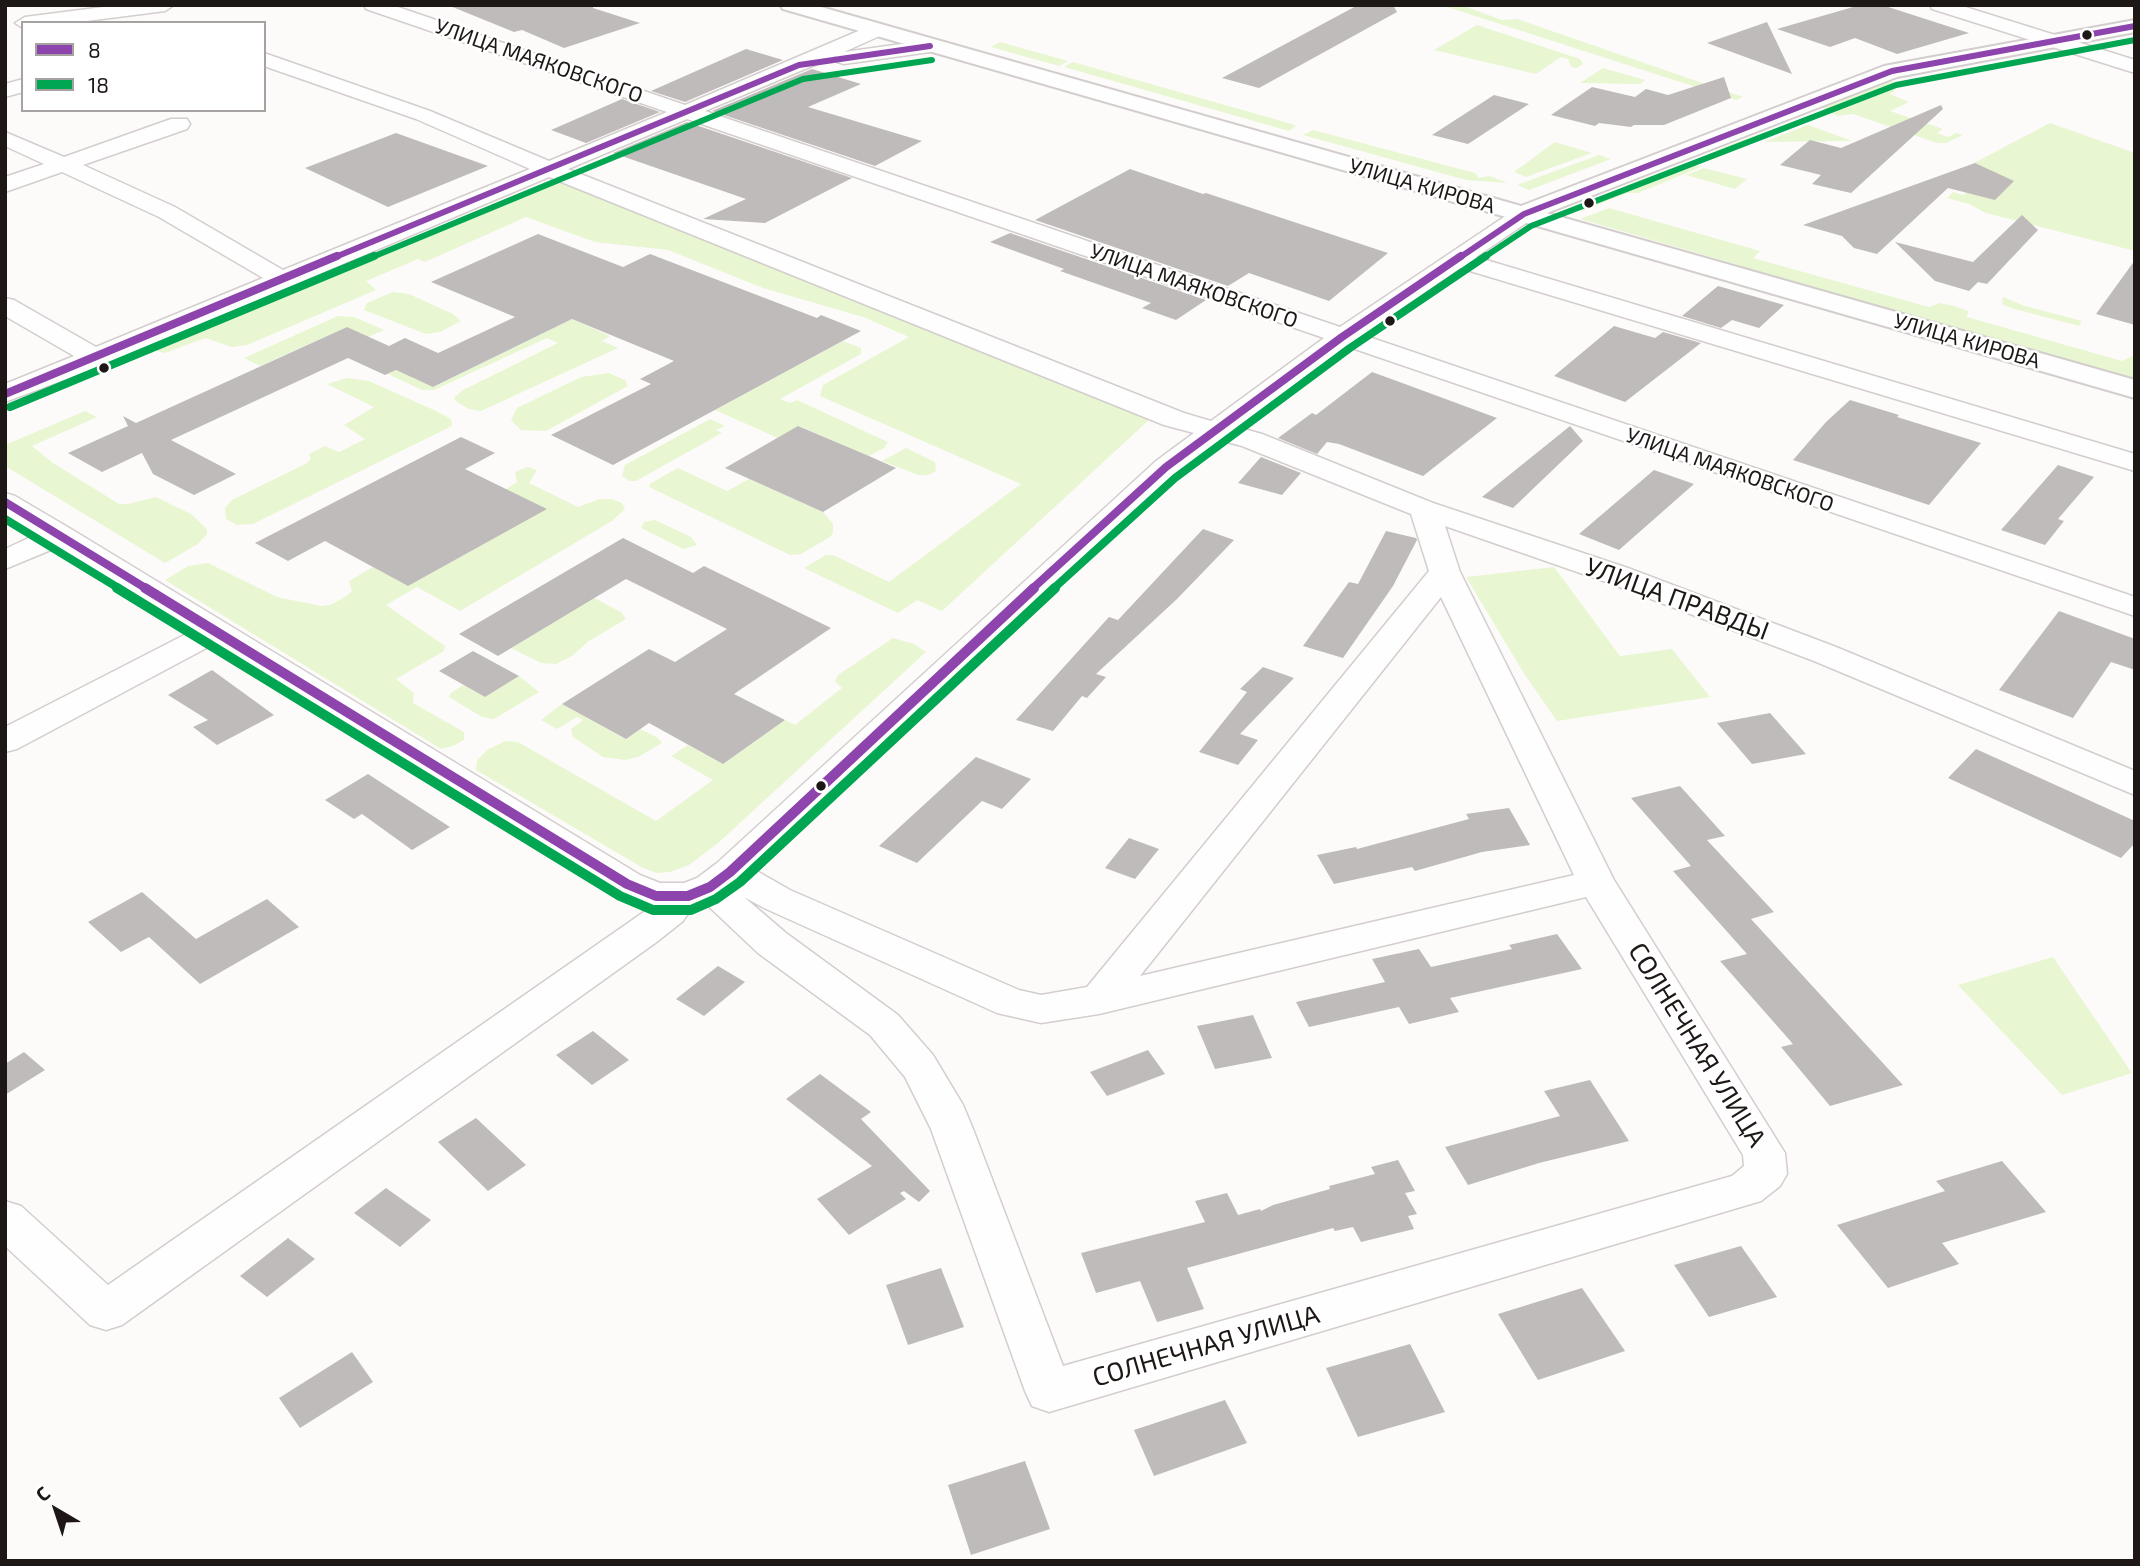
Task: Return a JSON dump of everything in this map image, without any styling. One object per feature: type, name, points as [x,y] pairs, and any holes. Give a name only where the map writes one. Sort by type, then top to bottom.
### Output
[{"type":"street","name":"УЛИЦА МАЯКОВСКОГО","points":[[373,5],[2135,607]]},
{"type":"street","name":"УЛИЦА КИРОВА","points":[[790,5],[2135,389]]},
{"type":"street","points":[[1939,5],[2135,67]]},
{"type":"street","points":[[47,21],[172,10]]},
{"type":"street","points":[[5,1219],[106,1311],[645,932],[706,886],[1166,467],[1342,337],[1524,214],[1543,204],[1885,73],[2135,26]]},
{"type":"street","points":[[5,394],[799,65],[877,30]]},
{"type":"street","points":[[799,65],[930,46]]},
{"type":"street","name":"УЛИЦА ПРАВДЫ","points":[[266,60],[423,115],[549,169],[1174,419],[1264,444],[1423,509],[1629,580],[1825,654],[2135,784]]},
{"type":"street","points":[[5,185],[179,124]]},
{"type":"street","points":[[5,138],[167,212],[283,280]]},
{"type":"street","points":[[1456,259],[2135,464]]},
{"type":"street","points":[[5,305],[97,358]]},
{"type":"street","points":[[5,502],[647,894],[706,886],[777,899],[1011,1003],[1041,1009],[1100,1000],[1595,881]]},
{"type":"street","name":"СОЛНЕЧНАЯ УЛИЦА","points":[[706,886],[772,943],[884,1025],[919,1066],[947,1117],[1049,1391],[1732,1195],[1757,1183],[1765,1174],[1766,1164],[1759,1142],[1595,881],[1445,572],[1423,509]]},
{"type":"street","points":[[5,560],[60,535]]},
{"type":"street","points":[[1100,1000],[1445,572]]},
{"type":"street","points":[[5,741],[215,631]]},
{"type":"green space","points":[[1441,5],[1461,5],[1502,20],[1517,19],[1743,97],[1736,100]]},
{"type":"green space","points":[[1477,25],[1580,59],[1583,64],[1577,68],[1571,67],[1568,59],[1561,57],[1536,74],[1434,50]]},
{"type":"green space","points":[[1000,42],[1068,61],[1059,66],[991,47]]},
{"type":"green space","points":[[1073,62],[1296,126],[1289,131],[1064,67]]},
{"type":"green space","points":[[1603,68],[1645,80],[1641,84],[1580,83]]},
{"type":"green space","points":[[1879,75],[1894,82],[1896,89],[1890,94],[1909,102],[1890,111],[1943,129],[1937,133],[1948,137],[1956,133],[1963,135],[1946,143],[1937,143],[1853,114],[1837,116],[1823,108],[1804,104]]},
{"type":"green space","points":[[1795,121],[1801,124],[1714,159],[1708,157],[1727,146]]},
{"type":"green space","points":[[2050,123],[2135,153],[2135,251],[1986,213],[1969,204],[1947,198],[1953,192],[1963,195],[2004,177],[1974,163]]},
{"type":"green space","points":[[1808,125],[1852,141],[1764,142]]},
{"type":"green space","points":[[1313,130],[1475,173],[1479,178],[1489,176],[1508,183],[1466,180],[1303,135]]},
{"type":"green space","points":[[1555,142],[1592,153],[1526,177],[1514,172]]},
{"type":"green space","points":[[1599,155],[1611,159],[1529,190],[1517,185]]},
{"type":"green space","points":[[1680,165],[1701,167],[1638,193],[1627,193],[1582,211],[1576,209],[1632,183]]},
{"type":"green space","points":[[1704,168],[1747,179],[1735,189],[1686,175]]},
{"type":"green space","points":[[558,179],[1149,420],[942,611],[917,600],[898,613],[804,568],[826,555],[833,555],[889,582],[1021,484],[820,396],[823,385],[909,337],[863,317],[763,288],[668,250],[595,242],[526,217],[425,262],[418,259],[366,281],[376,290],[247,345],[232,347],[205,338],[165,353],[152,350]]},
{"type":"green space","points":[[1609,208],[1760,251],[1753,258],[1929,307],[1940,303],[1954,306],[1968,311],[1967,317],[2122,361],[2135,355],[2135,382],[1782,281],[1735,264],[1580,219]]},
{"type":"green space","points":[[393,292],[409,294],[453,314],[461,321],[440,332],[426,334],[364,310],[367,303]]},
{"type":"green space","points":[[2003,297],[2025,306],[2082,321],[2079,326],[2011,308],[2002,304]]},
{"type":"green space","points":[[338,316],[354,317],[384,330],[368,337],[347,327],[260,366],[244,358]]},
{"type":"green space","points":[[572,319],[610,336],[602,341],[618,348],[481,411],[469,409],[454,398],[463,390],[558,343],[547,338],[434,390],[422,390],[388,374],[396,370],[434,387]]},
{"type":"green space","points":[[843,341],[861,348],[861,354],[780,399],[790,403],[797,400],[888,442],[884,448],[869,456],[799,426],[778,438],[715,410]]},
{"type":"green space","points":[[609,373],[625,380],[628,386],[546,431],[521,430],[511,420],[517,408],[581,377]]},
{"type":"green space","points":[[347,378],[369,381],[434,410],[451,419],[452,426],[253,524],[237,525],[226,519],[225,508],[232,500],[307,463],[311,459],[309,454],[325,446],[339,452],[365,439],[344,425],[374,407],[327,384]]},
{"type":"green space","points":[[85,411],[97,417],[32,446],[53,463],[119,504],[156,497],[191,514],[207,529],[207,534],[198,544],[165,563],[5,466],[5,445]]},
{"type":"green space","points":[[710,419],[725,426],[716,430],[722,433],[636,481],[622,476],[625,465]]},
{"type":"green space","points":[[906,448],[935,462],[936,471],[928,475],[918,475],[882,461]]},
{"type":"green space","points":[[527,467],[537,470],[529,483],[578,507],[600,499],[612,499],[622,503],[625,509],[612,521],[460,611],[417,587],[386,605],[445,646],[444,651],[396,679],[414,693],[413,703],[464,732],[464,740],[453,746],[441,749],[165,580],[188,566],[208,563],[277,597],[321,606],[330,605],[348,595],[352,591],[349,581],[373,567],[408,586],[546,509],[512,492],[496,501],[499,494],[517,482],[515,472]]},
{"type":"green space","points":[[678,468],[727,491],[749,479],[823,512],[833,524],[833,533],[801,554],[790,555],[649,487],[651,483]]},
{"type":"green space","points":[[655,520],[691,537],[697,545],[683,549],[641,528],[644,522]]},
{"type":"green space","points":[[1554,567],[1620,656],[1672,649],[1710,697],[1557,721],[1523,672],[1466,577]]},
{"type":"green space","points":[[594,598],[621,612],[626,619],[589,641],[572,656],[556,664],[541,663],[511,648]]},
{"type":"green space","points":[[893,638],[914,644],[926,652],[717,844],[689,865],[670,872],[657,873],[643,868],[476,770],[477,760],[487,750],[505,741],[518,742],[656,821],[713,780],[671,756],[688,745],[723,764],[785,720],[795,725],[842,688],[835,681],[838,675]]},
{"type":"green space","points":[[519,676],[539,692],[494,719],[482,717],[449,697],[463,685],[485,697]]},
{"type":"green space","points":[[562,704],[625,739],[640,729],[662,743],[638,757],[625,760],[603,757],[573,737],[571,729],[583,720],[577,717],[557,729],[541,720]]},
{"type":"green space","points":[[2053,957],[2132,1073],[2062,1095],[1958,985]]},
{"type":"building","points":[[593,5],[593,8],[640,23],[564,48],[522,30],[514,32],[450,6]]},
{"type":"building","points":[[1358,5],[1393,5],[1397,12],[1259,88],[1222,78]]},
{"type":"building","points":[[1860,5],[1882,5],[1969,33],[1897,54],[1855,38],[1830,47],[1777,29]]},
{"type":"building","points":[[1767,22],[1792,74],[1707,43]]},
{"type":"building","points":[[746,49],[783,60],[685,102],[651,91]]},
{"type":"building","points":[[812,69],[861,84],[808,107],[922,141],[875,166],[712,111]]},
{"type":"building","points":[[1724,77],[1731,98],[1664,125],[1631,127],[1599,123],[1595,126],[1551,115],[1592,87],[1635,97],[1646,89],[1668,95]]},
{"type":"building","points":[[1494,95],[1529,104],[1468,144],[1432,135]]},
{"type":"building","points":[[622,99],[660,112],[586,143],[551,130]]},
{"type":"building","points":[[1941,105],[1943,109],[1851,193],[1812,184],[1821,175],[1780,165],[1810,140],[1841,148]]},
{"type":"building","points":[[687,122],[852,178],[765,223],[703,219],[746,199],[613,153]]},
{"type":"building","points":[[396,133],[488,166],[388,207],[305,168]]},
{"type":"building","points":[[1975,163],[2014,181],[1995,200],[1948,188],[1877,254],[1854,248],[1842,236],[1803,225]]},
{"type":"building","points":[[1130,169],[1388,253],[1329,301],[1249,273],[1228,286],[1035,220]]},
{"type":"building","points":[[2022,215],[2038,230],[1987,284],[1978,282],[1969,291],[1935,281],[1895,242],[1973,262]]},
{"type":"building","points":[[1010,233],[1206,300],[1176,320],[1142,308],[1151,303],[1060,271],[1064,269],[990,242]]},
{"type":"building","points":[[538,234],[623,267],[650,254],[817,318],[821,315],[861,331],[613,465],[551,435],[651,384],[640,379],[674,361],[572,319],[433,387],[396,370],[385,375],[348,358],[171,440],[236,474],[194,495],[153,474],[142,453],[102,472],[68,453],[128,426],[123,416],[136,423],[347,327],[389,346],[405,338],[438,353],[515,317],[431,282]]},
{"type":"building","points":[[2135,260],[2135,325],[2096,314]]},
{"type":"building","points":[[1718,286],[1784,305],[1759,328],[1732,320],[1721,328],[1682,316]]},
{"type":"building","points":[[1614,326],[1655,338],[1663,332],[1701,343],[1625,402],[1554,376]]},
{"type":"building","points":[[1372,372],[1497,418],[1423,476],[1339,444],[1327,442],[1317,454],[1278,438],[1312,413],[1316,415]]},
{"type":"building","points":[[1850,400],[1981,443],[1929,505],[1793,460],[1826,422]]},
{"type":"building","points":[[798,426],[896,468],[823,512],[725,468]]},
{"type":"building","points":[[1570,426],[1583,441],[1513,508],[1482,497]]},
{"type":"building","points":[[461,437],[495,453],[465,469],[547,509],[408,586],[325,541],[288,561],[255,543]]},
{"type":"building","points":[[1261,457],[1301,473],[1282,495],[1238,483]]},
{"type":"building","points":[[2058,465],[2094,477],[2058,519],[2064,521],[2045,545],[2001,530]]},
{"type":"building","points":[[1654,470],[1694,484],[1619,550],[1579,534]]},
{"type":"building","points":[[1203,529],[1234,540],[1177,599],[1096,674],[1106,677],[1087,698],[1082,696],[1053,731],[1016,720],[1109,617],[1118,620]]},
{"type":"building","points":[[1386,531],[1417,540],[1393,586],[1343,658],[1303,646],[1349,582],[1358,584]]},
{"type":"building","points":[[623,538],[693,573],[704,566],[831,628],[734,694],[785,720],[723,764],[649,723],[626,739],[562,704],[649,649],[675,662],[727,629],[626,579],[498,656],[459,634]]},
{"type":"building","points":[[2059,611],[2135,639],[2135,670],[2111,662],[2073,718],[1999,690]]},
{"type":"building","points":[[473,651],[519,676],[485,697],[439,671]]},
{"type":"building","points":[[1263,667],[1294,678],[1240,734],[1258,740],[1238,765],[1199,752],[1247,692],[1240,689]]},
{"type":"building","points":[[212,670],[274,715],[217,745],[193,727],[208,720],[168,695]]},
{"type":"building","points":[[1770,713],[1806,754],[1752,764],[1717,723]]},
{"type":"building","points":[[1976,749],[2135,821],[2135,843],[2121,858],[1948,778]]},
{"type":"building","points":[[976,757],[1031,779],[1002,809],[982,801],[917,863],[879,846]]},
{"type":"building","points":[[368,774],[450,827],[412,850],[362,814],[354,819],[325,800]]},
{"type":"building","points":[[1680,786],[1725,836],[1707,840],[1774,912],[1751,919],[1903,1085],[1830,1106],[1781,1047],[1793,1044],[1720,961],[1747,954],[1673,871],[1691,866],[1631,798]]},
{"type":"building","points":[[1509,808],[1530,845],[1482,852],[1415,871],[1412,867],[1334,884],[1317,855],[1356,847],[1357,849],[1469,819],[1466,814]]},
{"type":"building","points":[[1129,838],[1159,849],[1135,879],[1105,868]]},
{"type":"building","points":[[142,892],[196,939],[267,899],[299,927],[200,984],[149,937],[121,952],[88,922]]},
{"type":"building","points":[[1557,934],[1582,969],[1450,998],[1459,1012],[1409,1024],[1399,1007],[1309,1027],[1296,1002],[1385,982],[1372,959],[1419,949],[1431,967],[1512,949],[1509,945]]},
{"type":"building","points":[[718,966],[745,982],[704,1016],[676,999]]},
{"type":"building","points":[[1253,1015],[1272,1058],[1215,1069],[1197,1026]]},
{"type":"building","points":[[593,1031],[629,1060],[592,1085],[556,1055]]},
{"type":"building","points":[[1148,1050],[1165,1074],[1107,1096],[1090,1072]]},
{"type":"building","points":[[24,1052],[45,1070],[5,1095],[5,1064]]},
{"type":"building","points":[[820,1074],[871,1112],[861,1119],[930,1191],[919,1202],[904,1191],[900,1193],[906,1199],[849,1235],[817,1199],[872,1166],[786,1099]]},
{"type":"building","points":[[1590,1080],[1629,1141],[1539,1163],[1468,1185],[1445,1147],[1560,1116],[1544,1091]]},
{"type":"building","points":[[476,1118],[526,1165],[488,1191],[438,1142]]},
{"type":"building","points":[[1398,1160],[1415,1191],[1405,1193],[1417,1214],[1408,1216],[1414,1229],[1361,1242],[1353,1227],[1335,1231],[1333,1228],[1187,1268],[1204,1309],[1157,1322],[1140,1281],[1096,1293],[1081,1253],[1205,1222],[1195,1201],[1227,1193],[1238,1215],[1260,1209],[1261,1211],[1330,1189],[1329,1186],[1375,1174],[1371,1167]]},
{"type":"building","points":[[2002,1161],[2046,1212],[1942,1243],[1959,1264],[1888,1288],[1837,1225],[1945,1191],[1936,1181]]},
{"type":"building","points":[[386,1188],[431,1220],[400,1247],[354,1213]]},
{"type":"building","points":[[288,1238],[315,1259],[267,1297],[240,1276]]},
{"type":"building","points":[[1741,1246],[1777,1297],[1709,1317],[1674,1265]]},
{"type":"building","points":[[941,1268],[964,1327],[908,1345],[886,1285]]},
{"type":"building","points":[[1582,1288],[1625,1351],[1538,1380],[1498,1314]]},
{"type":"building","points":[[1410,1344],[1445,1412],[1358,1437],[1326,1368]]},
{"type":"building","points":[[352,1352],[373,1382],[300,1428],[279,1398]]},
{"type":"building","points":[[1225,1400],[1247,1443],[1154,1476],[1134,1430]]},
{"type":"building","points":[[1025,1461],[1050,1529],[971,1555],[948,1485]]},
{"type":"transit line","name":"8","points":[[5,502],[627,884],[656,896],[688,896],[710,887],[730,872],[960,655],[1166,467],[1342,337],[1524,214],[1892,71],[2135,26]]},
{"type":"transit line","name":"18","points":[[5,519],[620,896],[653,910],[691,910],[716,899],[740,882],[970,665],[1175,478],[1350,348],[1531,226],[1896,85],[2135,40]]},
{"type":"transit line","name":"8","points":[[5,394],[799,65],[930,46]]},
{"type":"transit line","name":"18","points":[[10,407],[803,79],[932,60]]}]
